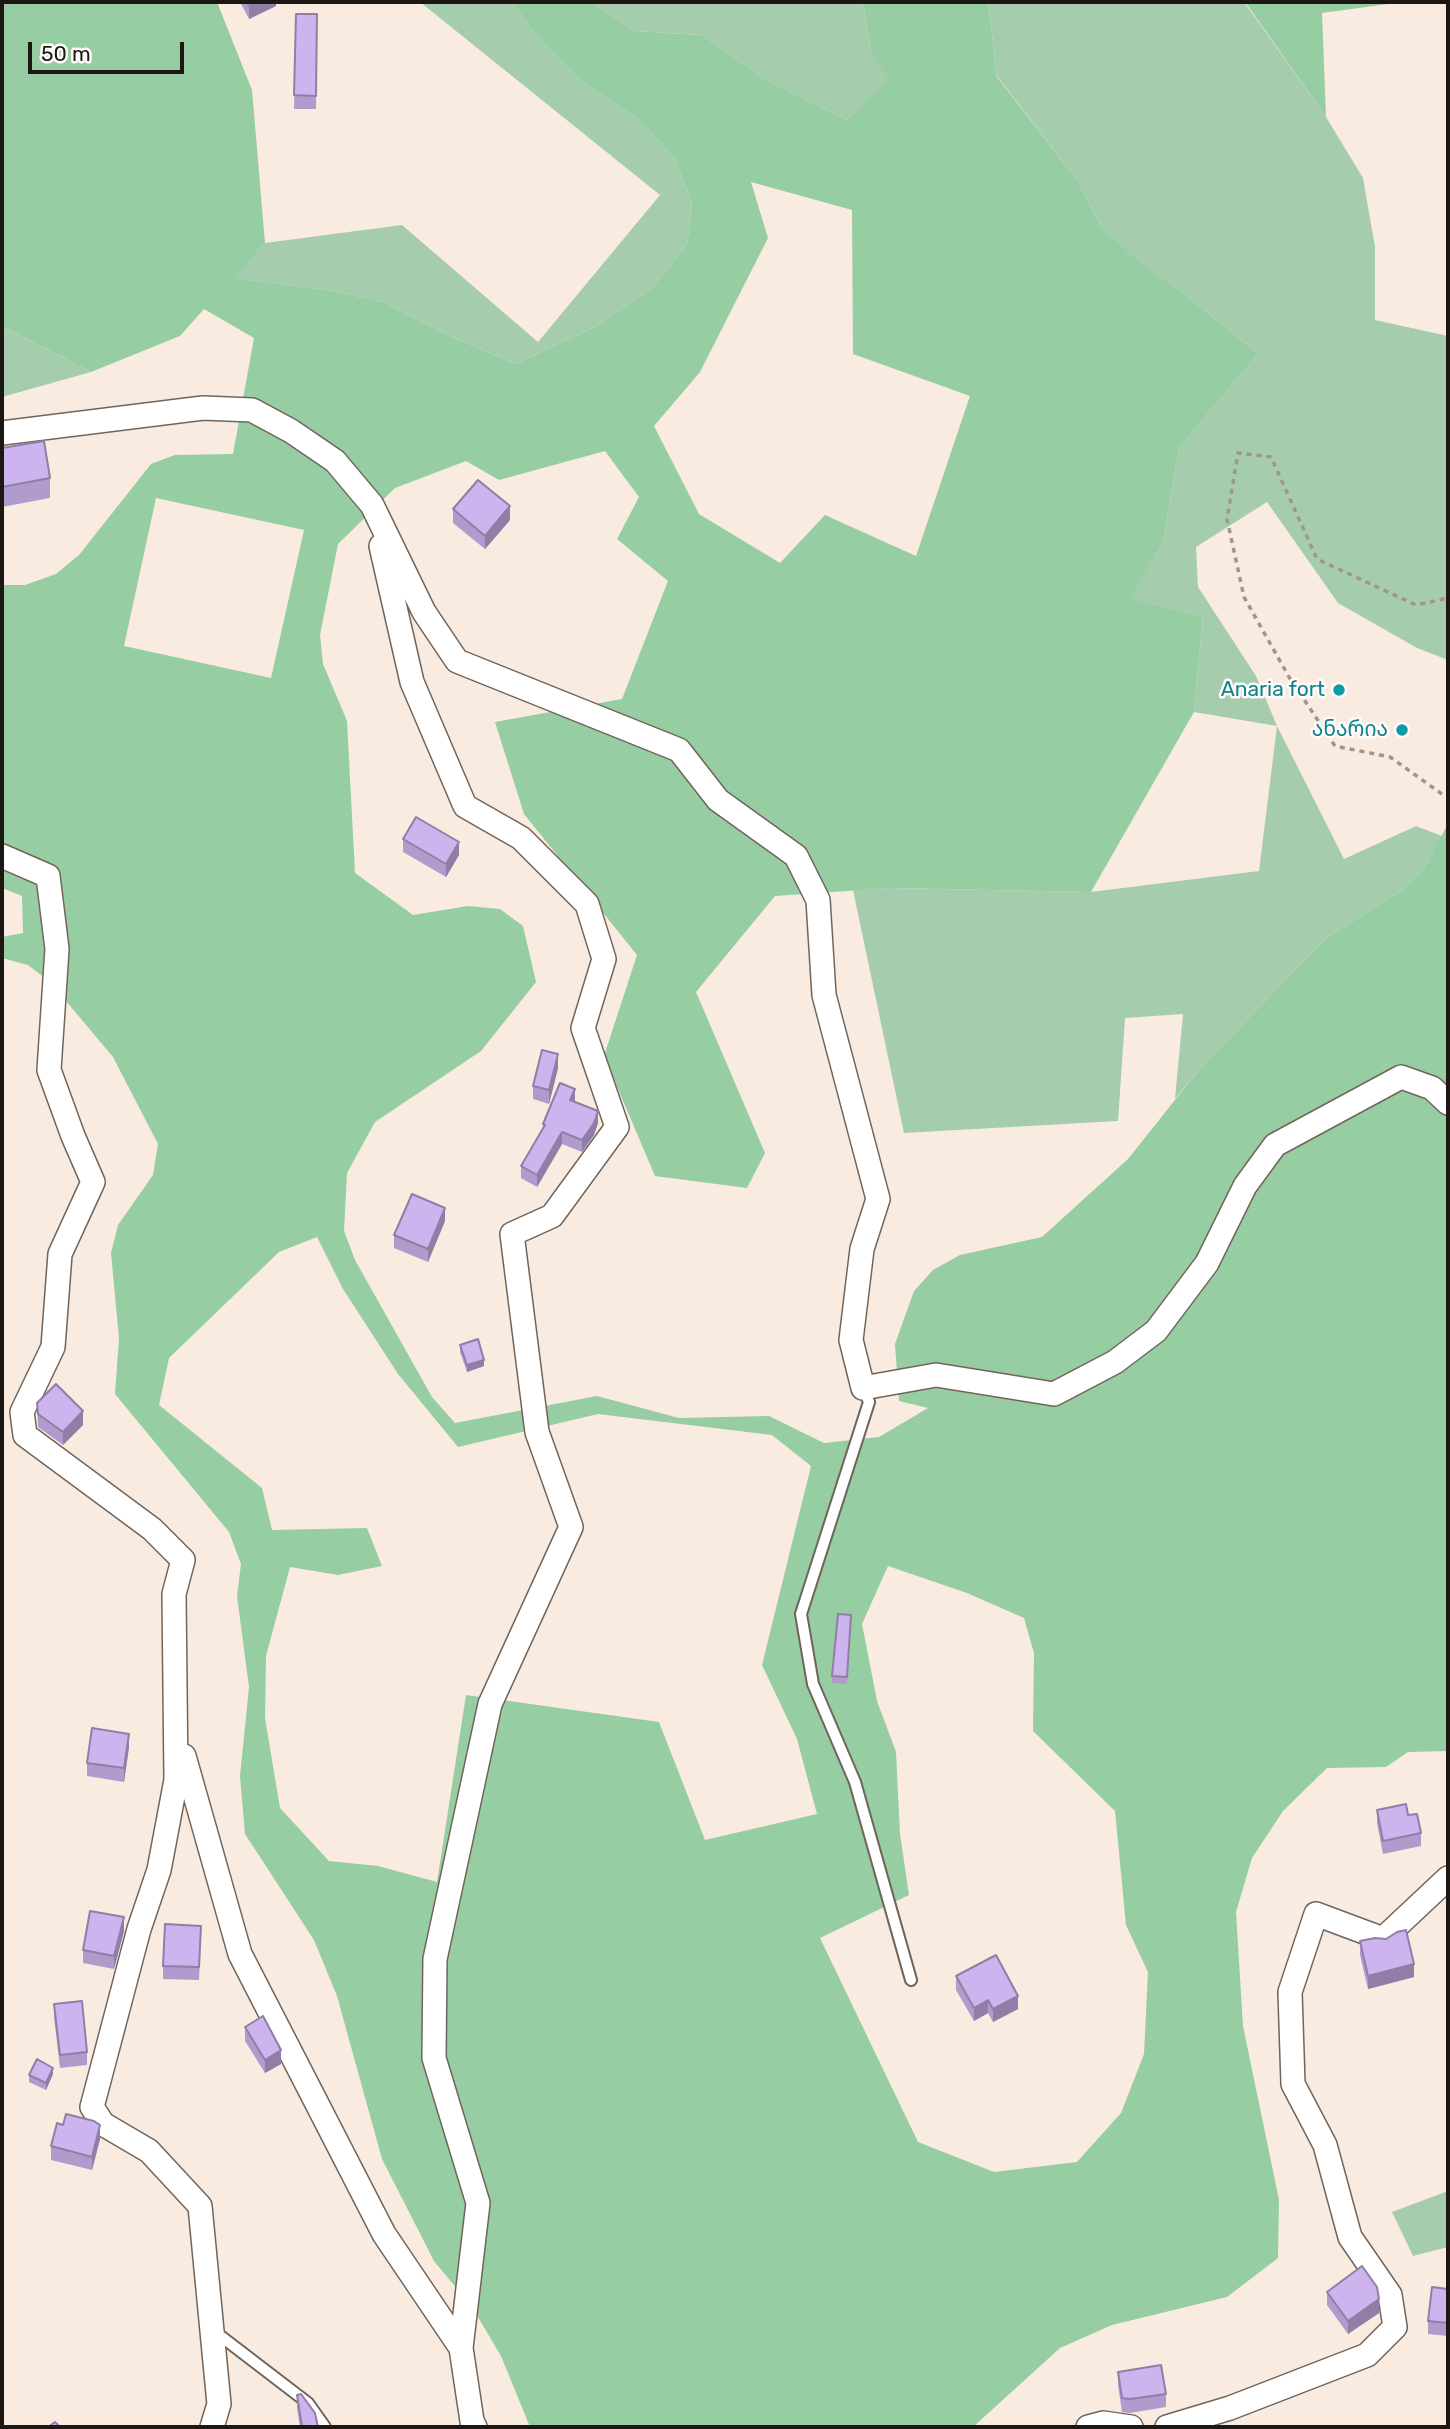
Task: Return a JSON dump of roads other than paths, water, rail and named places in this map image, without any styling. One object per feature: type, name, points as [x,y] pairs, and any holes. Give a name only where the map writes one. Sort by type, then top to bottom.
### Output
[{"type":"street","points":[[2,433],[202,408],[252,410],[291,431],[335,461],[372,505],[424,612],[457,661],[679,750],[718,800],[796,856],[818,900],[824,995],[878,1199],[862,1249],[851,1340],[863,1388],[936,1375],[1054,1394],[1115,1362],[1156,1331],[1207,1263],[1245,1186],[1275,1145],[1401,1077],[1432,1088],[1448,1103]]},
{"type":"street","points":[[372,505],[412,682],[465,807],[520,838],[587,904],[604,959],[583,1028],[617,1127],[552,1216],[512,1234],[537,1432],[571,1527],[490,1704],[435,1959],[434,2058],[478,2203],[461,2348],[475,2427]]},
{"type":"street","points":[[2,856],[48,876],[57,949],[49,1070],[93,1182],[60,1254],[53,1347],[22,1412],[25,1435],[152,1529],[183,1560],[174,1594],[176,1780],[159,1870],[139,1929],[92,2107],[103,2124],[149,2151],[200,2206],[219,2404],[212,2427]]},
{"type":"street","points":[[175,1727],[240,1954],[384,2234],[461,2348]]},
{"type":"street","points":[[1167,2427],[1230,2408],[1367,2356],[1395,2327],[1390,2295],[1350,2237],[1325,2145],[1293,2084],[1290,1992],[1316,1914],[1383,1939],[1448,1878]]},
{"type":"street","points":[[1088,2427],[1103,2423],[1131,2427]]},
{"type":"lane","points":[[863,1388],[869,1402],[801,1614],[813,1684],[855,1782],[911,1980]]},
{"type":"lane","points":[[211,2329],[308,2403],[325,2427]]},
{"type":"place","name":"Anaria fort","points":[[1339,690]]},
{"type":"place","name":"ანარია","points":[[1402,730]]}]
